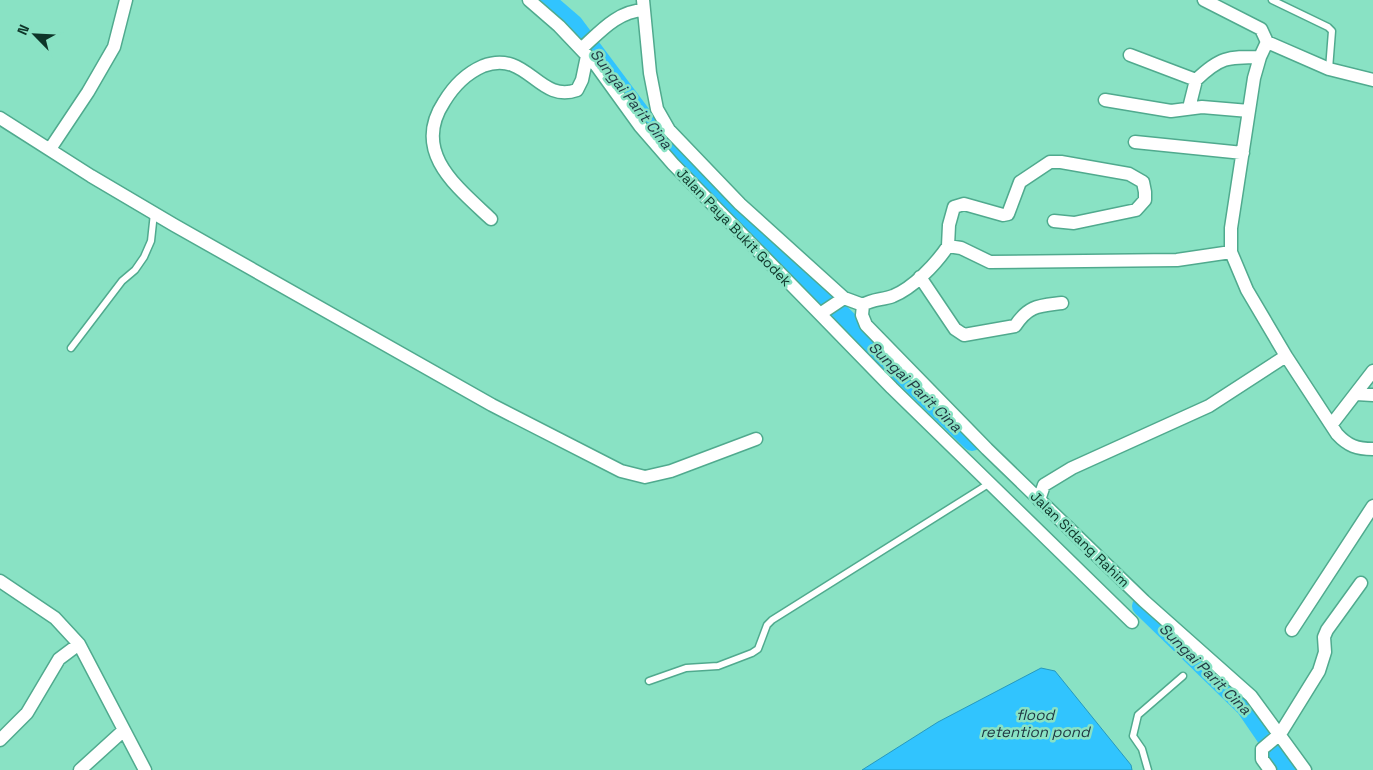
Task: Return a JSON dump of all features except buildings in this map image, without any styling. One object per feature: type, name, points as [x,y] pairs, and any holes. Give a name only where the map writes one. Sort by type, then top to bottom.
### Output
[{"type":"street","points":[[50,149],[114,47],[126,0]]},
{"type":"street","name":"Jalan Paya Bukit Godek","points":[[529,0],[587,47],[640,126],[673,164],[990,483],[1132,622]]},
{"type":"street","points":[[1204,0],[1261,29],[1267,42],[1329,69],[1373,80]]},
{"type":"street","points":[[491,219],[461,191],[445,172],[436,156],[432,141],[433,124],[448,94],[462,79],[481,67],[497,62],[514,64],[547,88],[560,93],[569,93],[577,90],[582,80],[587,47],[605,26],[640,8],[656,109],[669,130],[740,204],[852,302]]},
{"type":"street","points":[[1267,42],[1260,57],[1249,110],[1231,228],[1231,252],[1247,290],[1286,356],[1346,444],[1357,448],[1373,449]]},
{"type":"street","points":[[1130,55],[1196,80]]},
{"type":"street","points":[[1189,108],[1196,80],[1214,62],[1234,57],[1260,57]]},
{"type":"street","points":[[1105,100],[1171,111],[1189,108],[1249,110]]},
{"type":"street","points":[[0,118],[154,213],[492,405],[621,471],[645,477],[671,471],[756,439]]},
{"type":"street","points":[[1135,142],[1243,153]]},
{"type":"street","points":[[822,313],[852,302],[881,300],[896,295],[936,263],[948,246],[949,225],[954,207],[964,204],[1003,215],[1008,214],[1020,182],[1050,162],[1061,162],[1129,174],[1142,182],[1145,192],[1144,200],[1136,210],[1074,223],[1054,222]]},
{"type":"street","points":[[948,246],[961,248],[990,262],[1177,260],[1231,252]]},
{"type":"street","points":[[920,277],[954,329],[964,335],[1015,326],[1022,315],[1034,307],[1062,303]]},
{"type":"street","name":"Jalan Sidang Rahim","points":[[852,302],[862,315],[866,325],[1039,500],[1144,601],[1251,696],[1304,770]]},
{"type":"street","points":[[1039,500],[1044,485],[1072,468],[1208,406],[1286,356]]},
{"type":"street","points":[[1332,424],[1373,371]]},
{"type":"street","points":[[1356,394],[1373,395]]},
{"type":"street","points":[[1292,630],[1373,506]]},
{"type":"street","points":[[0,581],[55,618],[78,644],[145,770]]},
{"type":"street","points":[[1270,770],[1261,755],[1264,747],[1278,736],[1319,671],[1325,652],[1324,637],[1327,630],[1361,583]]},
{"type":"street","points":[[0,740],[27,713],[59,659],[78,644]]},
{"type":"street","points":[[80,770],[124,730]]},
{"type":"lane","points":[[1272,0],[1328,27],[1332,32],[1329,69]]},
{"type":"lane","points":[[71,348],[122,281],[135,270],[144,257],[151,241],[154,213]]},
{"type":"lane","points":[[649,681],[686,668],[718,666],[752,654],[758,649],[767,625],[772,620],[990,483]]},
{"type":"lane","points":[[1148,770],[1142,749],[1133,736],[1138,715],[1183,676]]},
{"type":"water","name":"flood retention pond","points":[[1041,668],[1055,671],[1131,765],[1132,770],[862,770],[938,722]]},
{"type":"waterway","name":"Sungai Parit Cina","points":[[545,0],[573,24],[659,139],[972,441]]},
{"type":"waterway","name":"Sungai Parit Cina","points":[[1142,606],[1246,707],[1289,770]]}]
